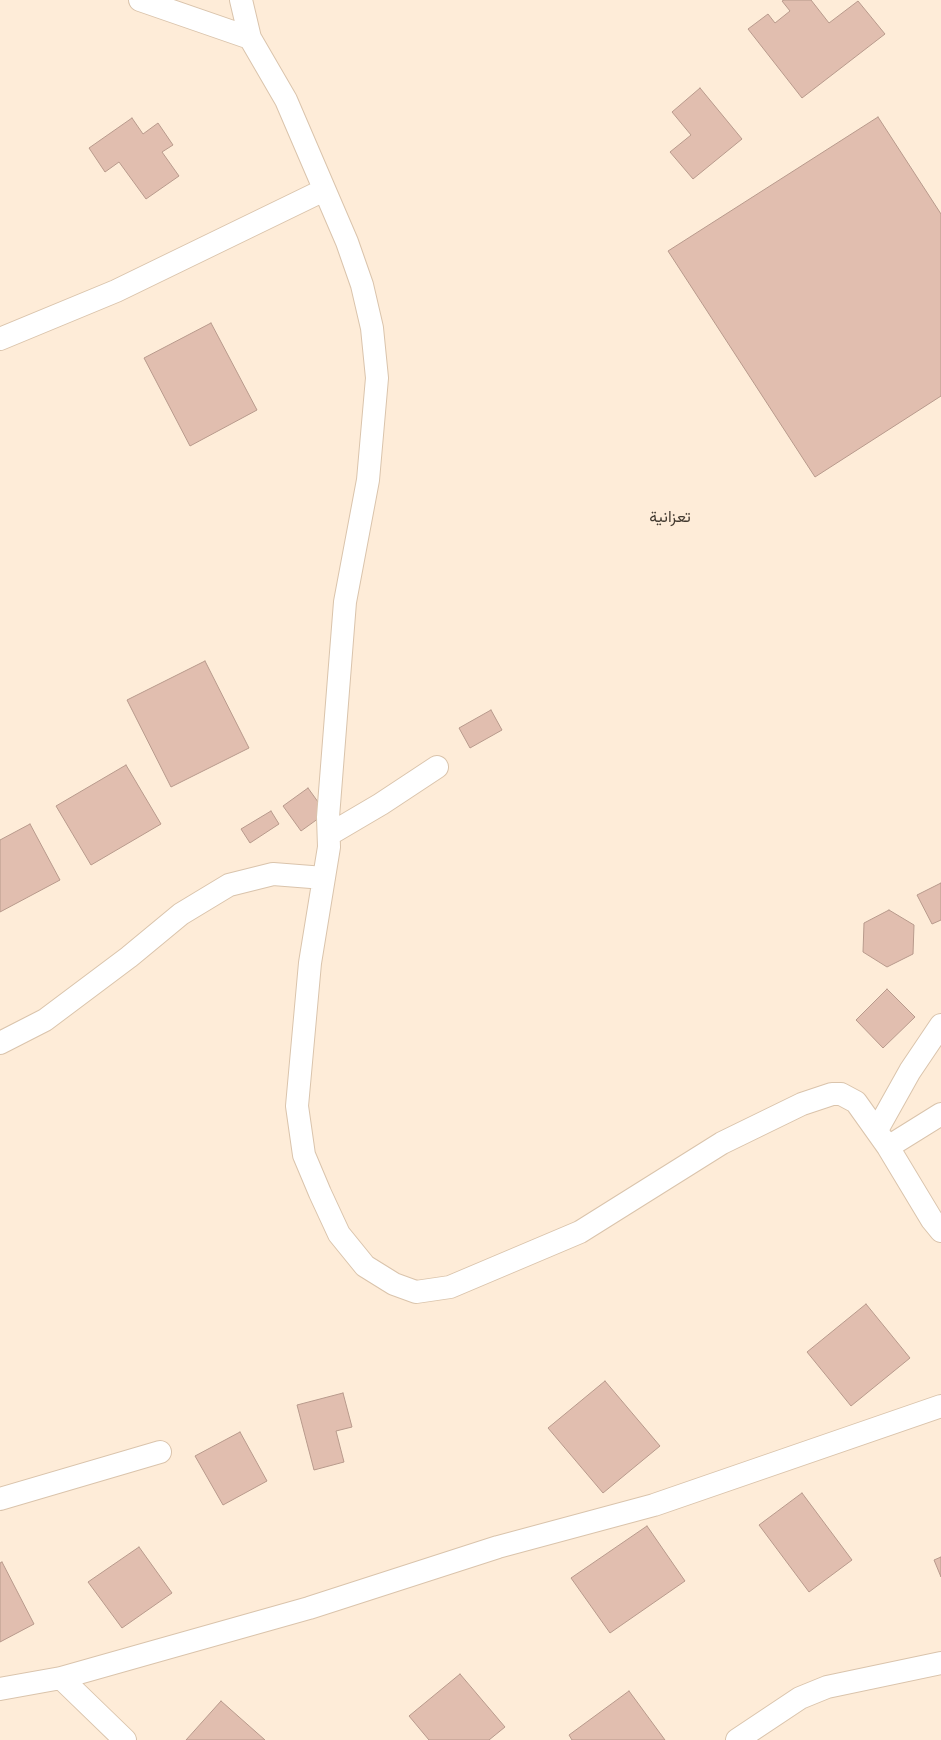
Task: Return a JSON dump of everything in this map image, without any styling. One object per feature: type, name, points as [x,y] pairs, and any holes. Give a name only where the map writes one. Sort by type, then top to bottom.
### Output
[{"type":"street","points":[[140,0],[250,38]]},
{"type":"street","points":[[241,0],[250,38],[286,100],[347,242],[362,284],[372,328],[377,378],[368,480],[345,602],[328,817],[330,834],[329,848],[310,963],[297,1106],[304,1155],[339,1234],[365,1266],[394,1284],[416,1292],[450,1287],[580,1232],[722,1143],[802,1104],[832,1094],[841,1094],[856,1102],[882,1139],[941,1232]]},
{"type":"street","points":[[0,339],[116,291],[324,190]]},
{"type":"street","points":[[330,834],[381,804],[436,767]]},
{"type":"street","points":[[0,1043],[45,1020],[129,957],[181,914],[229,885],[273,874],[324,878]]},
{"type":"street","points":[[882,1139],[910,1071],[941,1025]]},
{"type":"street","points":[[882,1139],[941,1114]]},
{"type":"street","points":[[0,1689],[61,1678],[309,1608],[498,1547],[654,1505],[941,1406]]},
{"type":"street","points":[[0,1499],[160,1452]]},
{"type":"street","points":[[737,1740],[800,1698],[827,1687],[941,1663]]},
{"type":"street","points":[[61,1678],[125,1740]]},
{"type":"building","points":[[811,0],[829,23],[858,1],[885,34],[802,98],[748,29],[768,14],[775,23],[790,11],[782,1]]},
{"type":"building","points":[[700,88],[742,139],[693,179],[670,152],[691,135],[672,112]]},
{"type":"building","points":[[878,117],[941,214],[941,396],[815,477],[668,251]]},
{"type":"building","points":[[132,118],[143,134],[158,123],[173,145],[162,152],[179,176],[146,199],[119,162],[105,172],[89,148]]},
{"type":"building","points":[[211,323],[257,410],[190,446],[144,358]]},
{"type":"building","points":[[205,661],[249,748],[171,787],[127,700]]},
{"type":"building","points":[[491,710],[502,730],[470,748],[459,728]]},
{"type":"building","points":[[126,765],[161,824],[91,865],[56,806]]},
{"type":"building","points":[[308,788],[326,813],[301,831],[283,806]]},
{"type":"building","points":[[271,811],[279,824],[250,843],[241,829]]},
{"type":"building","points":[[30,824],[60,880],[0,912],[0,840]]},
{"type":"building","points":[[941,883],[941,920],[932,924],[917,895]]},
{"type":"building","points":[[889,910],[914,925],[913,954],[887,967],[863,952],[864,923]]},
{"type":"building","points":[[887,989],[915,1017],[883,1048],[856,1020]]},
{"type":"building","points":[[866,1304],[910,1358],[851,1406],[807,1352]]},
{"type":"building","points":[[605,1381],[660,1446],[603,1493],[548,1428]]},
{"type":"building","points":[[343,1393],[352,1427],[336,1431],[344,1462],[314,1470],[297,1405]]},
{"type":"building","points":[[240,1432],[267,1481],[223,1505],[195,1456]]},
{"type":"building","points":[[802,1493],[852,1560],[809,1592],[759,1525]]},
{"type":"building","points":[[647,1526],[685,1581],[610,1633],[571,1578]]},
{"type":"building","points":[[139,1547],[172,1593],[122,1628],[88,1582]]},
{"type":"building","points":[[941,1557],[941,1577],[934,1560]]},
{"type":"building","points":[[2,1562],[34,1624],[0,1642],[0,1563]]},
{"type":"building","points":[[460,1674],[505,1727],[489,1740],[429,1740],[409,1716]]},
{"type":"building","points":[[629,1691],[665,1740],[572,1740],[569,1735]]},
{"type":"building","points":[[221,1701],[265,1740],[186,1740]]},
{"type":"district","name":"تعزانية","points":[[670,517]]}]
